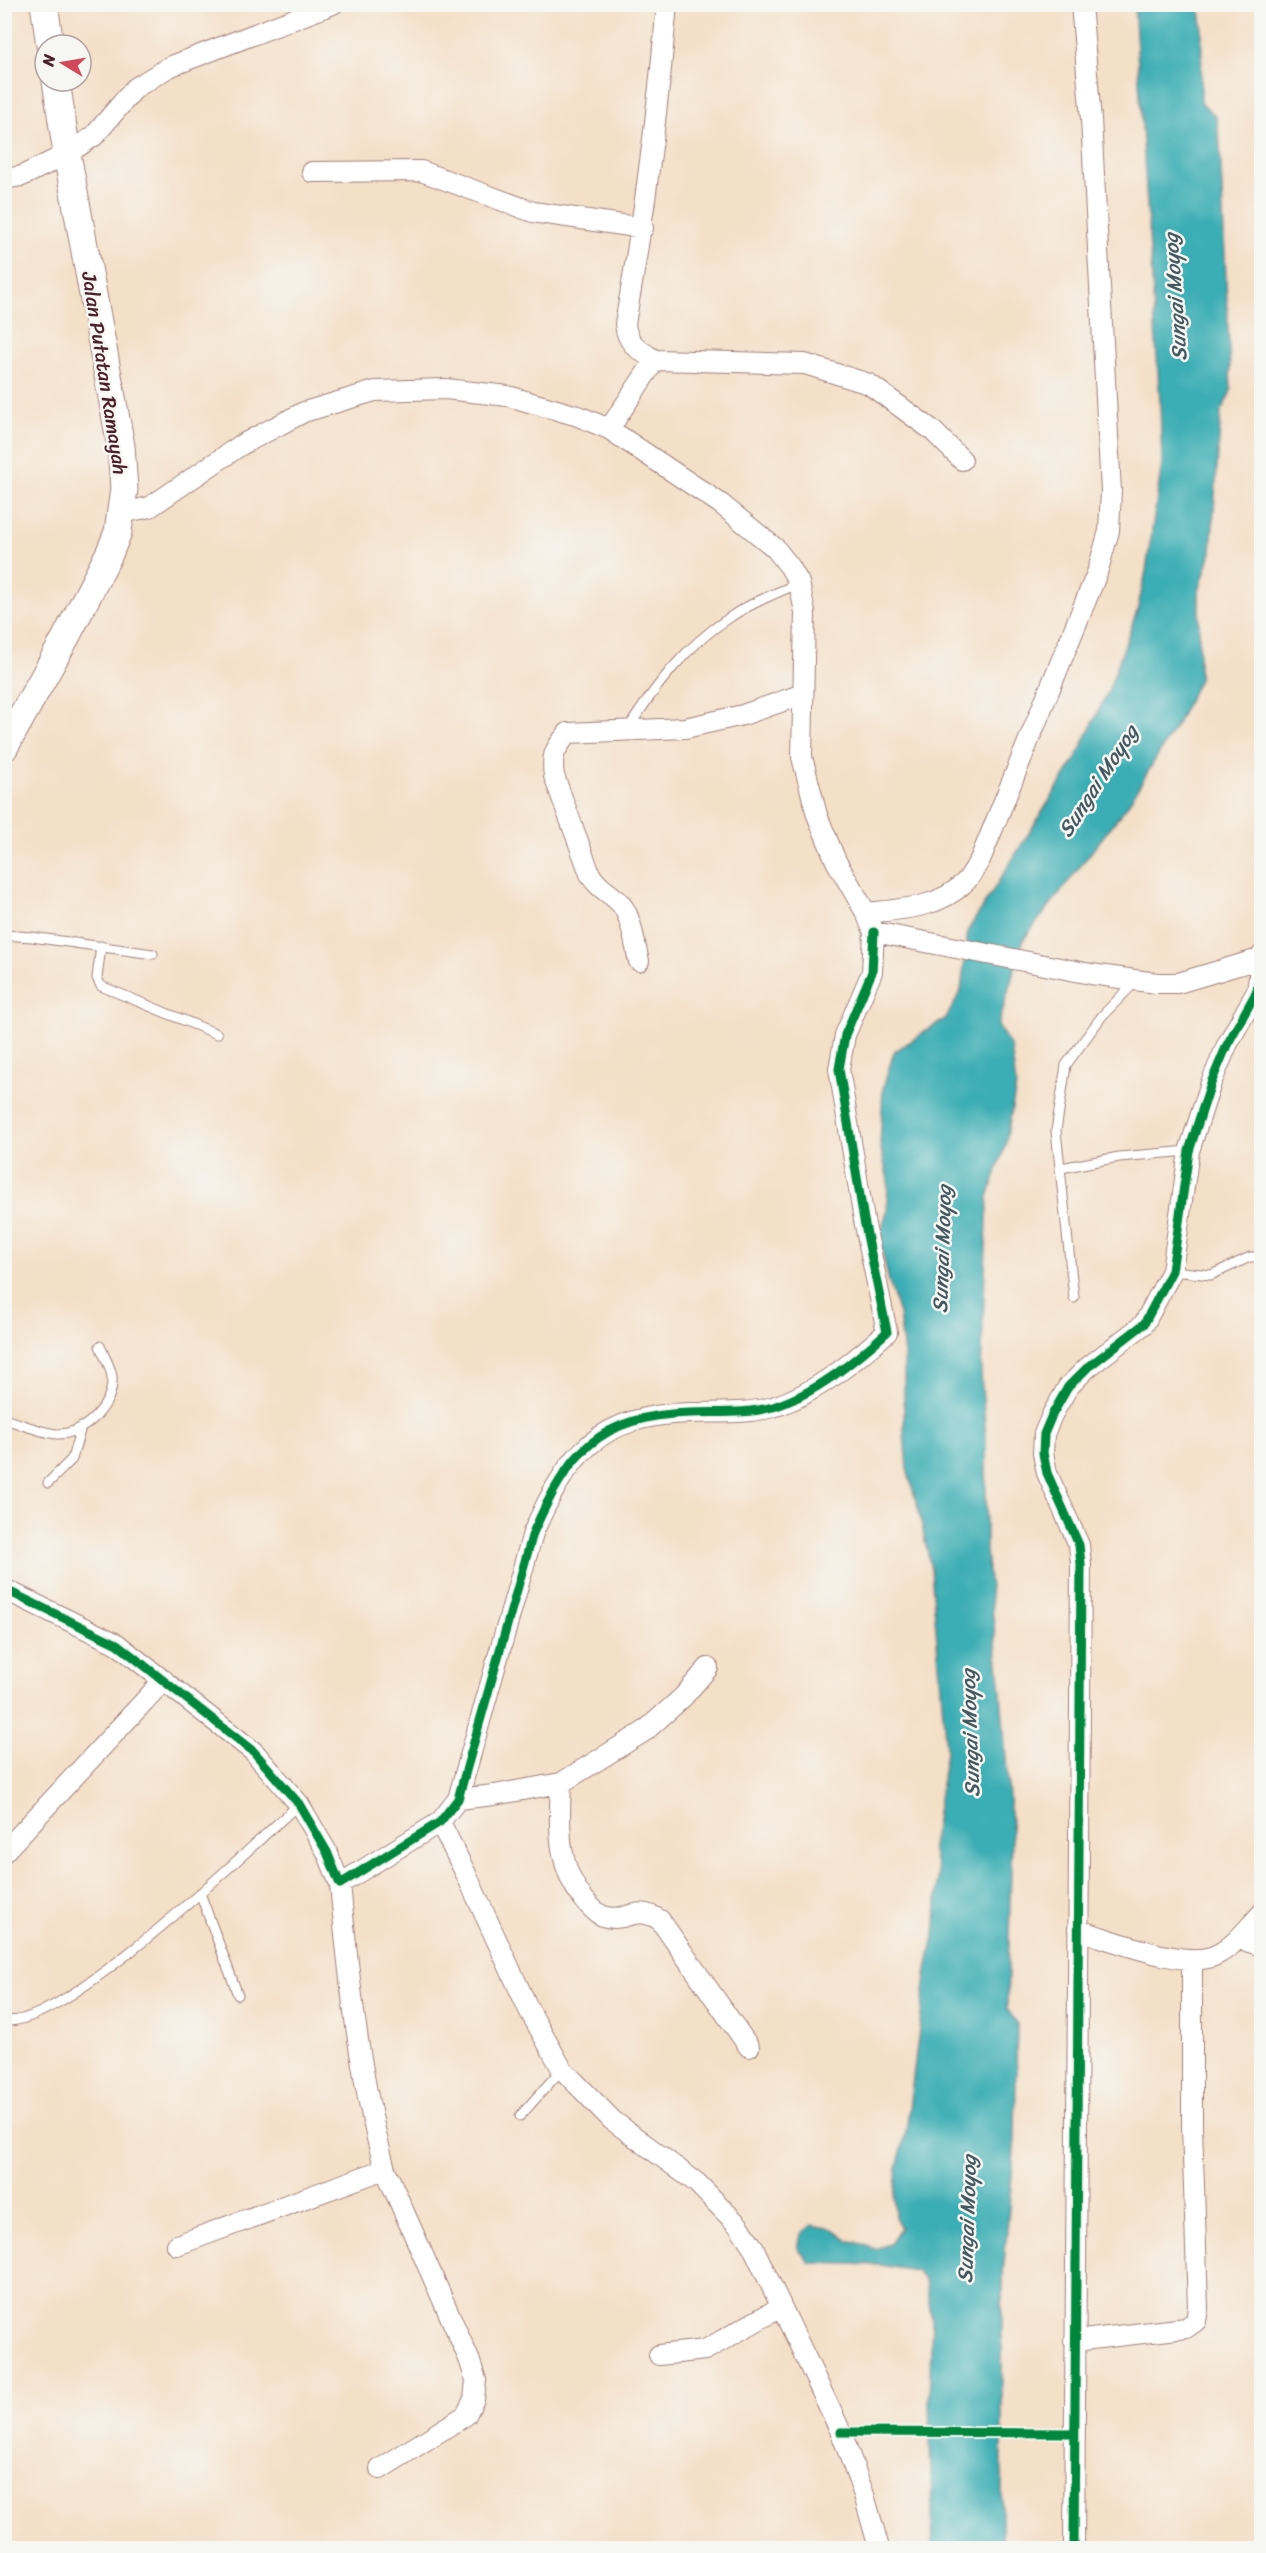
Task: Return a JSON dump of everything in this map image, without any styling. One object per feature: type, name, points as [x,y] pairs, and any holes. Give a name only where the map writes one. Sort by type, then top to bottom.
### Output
[{"type":"main road","points":[[44,4],[48,33]]},
{"type":"main road","name":"Jalan Putatan Ramayah","points":[[4,748],[109,554],[122,513],[124,489],[121,446],[58,93]]},
{"type":"street","points":[[4,180],[22,176],[67,154],[94,136],[135,88],[169,67],[333,4]]},
{"type":"street","points":[[667,4],[654,150],[625,331],[626,337],[634,346],[655,360],[805,364],[869,384],[932,430],[962,460]]},
{"type":"street","points":[[866,913],[925,906],[944,898],[965,883],[980,860],[1097,573],[1109,531],[1111,491],[1103,327],[1081,4]]},
{"type":"street","points":[[312,172],[421,171],[533,212],[642,228]]},
{"type":"street","points":[[609,429],[655,360]]},
{"type":"street","points":[[122,513],[150,507],[241,445],[304,412],[375,392],[446,389],[508,396],[578,416],[609,429],[721,504],[775,548],[799,583],[805,612],[802,757],[817,815],[836,861],[866,913],[874,933],[872,972],[845,1035],[838,1069],[864,1220],[887,1332],[837,1373],[800,1395],[774,1406],[749,1412],[662,1414],[639,1420],[597,1437],[571,1461],[551,1492],[533,1533],[458,1799],[440,1822],[340,1884]]},
{"type":"street","points":[[639,960],[624,909],[618,901],[596,884],[590,874],[554,776],[552,760],[556,748],[568,733],[686,728],[743,715],[803,694]]},
{"type":"street","points":[[874,933],[1136,981],[1178,983],[1261,957],[1257,991],[1227,1046],[1211,1083],[1189,1151],[1172,1271],[1144,1324],[1087,1368],[1068,1387],[1044,1434],[1047,1473],[1079,1545],[1081,1564],[1074,2548]]},
{"type":"street","points":[[4,1589],[117,1644],[254,1752],[299,1804],[327,1852],[340,1884],[346,1953],[361,2058],[375,2134],[385,2169],[470,2359],[476,2380],[474,2399],[466,2415],[380,2469]]},
{"type":"street","points":[[458,1799],[561,1783],[645,1731],[683,1697],[708,1668]]},
{"type":"street","points":[[4,1852],[164,1680]]},
{"type":"street","points":[[561,1783],[561,1850],[567,1874],[578,1894],[603,1917],[612,1918],[636,1912],[649,1914],[660,1920],[749,2047]]},
{"type":"street","points":[[440,1822],[529,2010],[562,2069],[612,2120],[697,2182],[739,2226],[753,2247],[841,2432],[864,2495],[879,2548]]},
{"type":"street","points":[[1078,1930],[1173,1958],[1192,1960],[1214,1956],[1239,1939],[1262,1913]]},
{"type":"street","points":[[1239,1939],[1262,1946]]},
{"type":"street","points":[[1074,2341],[1186,2328],[1196,2321],[1198,2308],[1192,2126],[1192,1960]]},
{"type":"street","points":[[177,2245],[385,2169]]},
{"type":"street","points":[[659,2355],[705,2349],[780,2307]]},
{"type":"lane","points":[[627,731],[659,682],[699,640],[730,617],[799,583]]},
{"type":"lane","points":[[4,935],[153,954]]},
{"type":"lane","points":[[101,946],[97,978],[101,986],[217,1034]]},
{"type":"lane","points":[[1074,1298],[1056,1131],[1066,1065],[1102,1016],[1136,981]]},
{"type":"lane","points":[[1061,1168],[1119,1157],[1189,1151]]},
{"type":"lane","points":[[1172,1271],[1211,1275],[1250,1257],[1262,1257]]},
{"type":"lane","points":[[4,1419],[56,1434],[71,1432],[90,1422],[105,1404],[111,1389],[112,1376],[100,1346]]},
{"type":"lane","points":[[48,1484],[72,1459],[81,1427]]},
{"type":"lane","points":[[4,2020],[19,2021],[70,1995],[138,1947],[299,1804]]},
{"type":"lane","points":[[200,1893],[238,1995]]},
{"type":"lane","points":[[520,2116],[562,2069]]},
{"type":"water","name":"Sungai Moyog","points":[[1134,5],[1199,5],[1202,25],[1201,102],[1216,117],[1220,145],[1231,391],[1221,412],[1211,552],[1199,591],[1199,679],[1178,722],[1127,806],[1023,940],[998,1026],[1011,1047],[1016,1085],[1006,1143],[988,1197],[981,1373],[986,1439],[986,1551],[1001,1692],[1012,1837],[1007,2009],[1017,2023],[1015,2141],[1002,2286],[1002,2548],[933,2548],[929,2400],[932,2320],[925,2280],[916,2271],[880,2265],[811,2263],[798,2249],[801,2234],[812,2225],[834,2229],[849,2240],[875,2249],[890,2244],[901,2228],[895,2217],[897,2168],[906,2132],[926,1975],[936,1926],[938,1874],[932,1847],[946,1750],[931,1569],[907,1469],[904,1433],[904,1355],[899,1314],[879,1237],[887,1211],[888,1180],[880,1145],[883,1088],[894,1052],[946,1018],[961,991],[968,930],[1075,760],[1109,689],[1137,611],[1146,571],[1162,463]]},
{"type":"cycle path","points":[[4,1589],[117,1644],[254,1752],[299,1804],[327,1852],[340,1884],[440,1822],[458,1799],[533,1533],[546,1505],[574,1460],[610,1431],[632,1421],[659,1415],[753,1411],[789,1401],[834,1376],[887,1332],[864,1220],[839,1069],[845,1035],[872,972],[874,932]]},
{"type":"cycle path","points":[[1074,2548],[1081,1564],[1079,1545],[1047,1473],[1043,1453],[1044,1434],[1068,1387],[1087,1368],[1144,1324],[1172,1271],[1189,1151],[1211,1083],[1227,1045],[1257,991],[1262,955]]},
{"type":"cycle path","points":[[841,2432],[1074,2433]]}]
